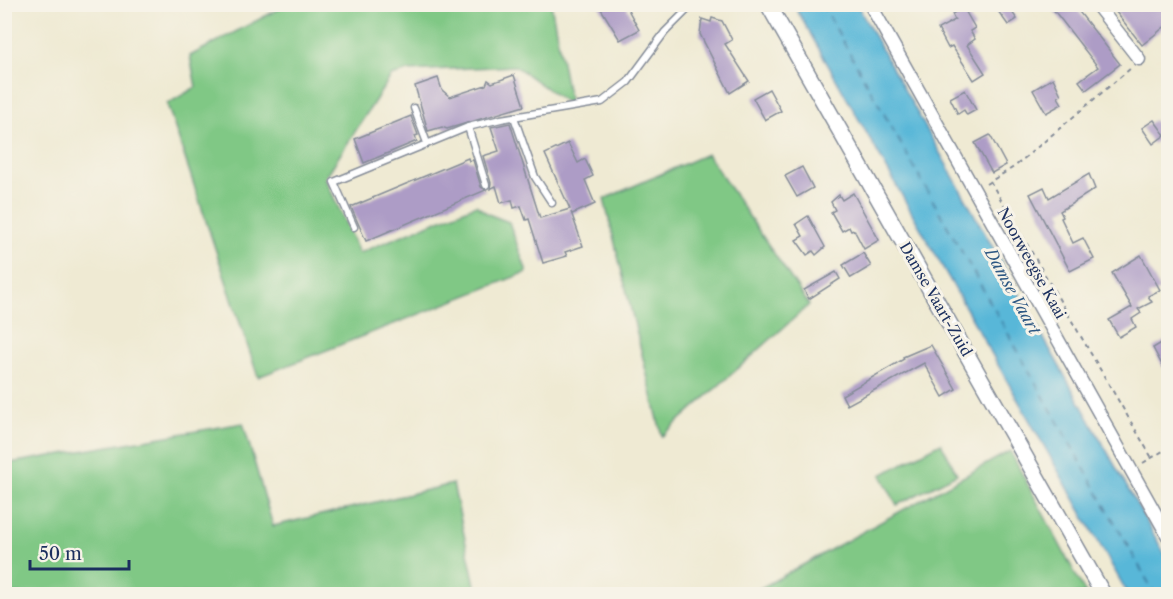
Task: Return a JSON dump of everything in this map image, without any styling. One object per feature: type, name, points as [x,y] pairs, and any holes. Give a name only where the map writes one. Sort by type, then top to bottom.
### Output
[{"type":"street","name":"Damse Vaart-Zuid","points":[[768,4],[1103,594]]},
{"type":"street","name":"Noorweegse Kaai","points":[[870,4],[1168,536]]},
{"type":"street","points":[[1096,4],[1139,59]]},
{"type":"lane","points":[[354,227],[334,182],[468,127],[602,102],[628,82],[665,32],[693,4]]},
{"type":"lane","points":[[414,108],[427,143]]},
{"type":"lane","points":[[514,117],[534,177],[552,203]]},
{"type":"lane","points":[[468,127],[486,185]]},
{"type":"path","points":[[1139,59],[1127,72],[1022,161],[990,181],[1152,458],[1168,448]]},
{"type":"green space","points":[[551,4],[570,105],[515,66],[408,71],[391,76],[325,178],[359,253],[476,205],[488,214],[509,222],[527,272],[258,377],[167,104],[196,87],[190,56],[286,5]]},
{"type":"green space","points":[[707,154],[809,305],[662,436],[604,199]]},
{"type":"green space","points":[[243,423],[273,526],[453,484],[477,594],[5,594],[5,464]]},
{"type":"green space","points":[[941,443],[957,474],[897,505],[881,475]]},
{"type":"green space","points":[[1010,451],[1086,594],[750,594]]},
{"type":"water","name":"Damse Vaart","points":[[794,5],[857,5],[1168,560],[1168,594],[1128,594]]},
{"type":"building","points":[[598,4],[625,4],[639,30],[620,40]]},
{"type":"building","points":[[1049,4],[1073,4],[1120,64],[1086,90],[1079,81],[1098,67]]},
{"type":"building","points":[[1126,4],[1164,4],[1168,10],[1168,24],[1142,45],[1116,12]]},
{"type":"building","points":[[1007,5],[1017,19],[1008,25],[998,11]]},
{"type":"building","points":[[963,7],[975,28],[970,31],[975,39],[967,45],[985,73],[974,80],[952,46],[948,48],[938,29],[955,20],[952,14]]},
{"type":"building","points":[[712,18],[722,21],[732,40],[725,44],[749,81],[730,93],[700,34],[702,19],[711,22]]},
{"type":"building","points":[[514,75],[524,106],[447,129],[442,127],[428,131],[415,86],[438,78],[442,90],[450,97],[486,85],[488,80],[492,83]]},
{"type":"building","points":[[1053,78],[1061,95],[1058,97],[1062,104],[1046,113],[1033,90]]},
{"type":"building","points":[[769,89],[781,111],[765,120],[753,98]]},
{"type":"building","points":[[965,90],[976,110],[967,115],[964,110],[958,114],[950,98]]},
{"type":"building","points":[[411,116],[418,135],[415,136],[417,141],[364,163],[355,139]]},
{"type":"building","points":[[1154,120],[1165,135],[1153,144],[1142,128]]},
{"type":"building","points":[[510,123],[540,218],[570,209],[545,154],[568,143],[578,163],[585,159],[593,176],[585,180],[595,204],[572,214],[571,212],[583,246],[565,252],[567,256],[543,263],[529,219],[526,220],[521,206],[514,208],[512,200],[501,203],[496,186],[490,189],[491,183],[483,156],[499,151],[491,127]]},
{"type":"building","points":[[990,135],[1006,165],[992,173],[975,143]]},
{"type":"building","points":[[468,158],[469,161],[473,160],[481,187],[486,190],[366,241],[351,207]]},
{"type":"building","points":[[802,167],[813,188],[797,197],[785,176]]},
{"type":"building","points":[[1089,174],[1095,189],[1060,211],[1073,243],[1083,238],[1094,259],[1070,271],[1030,194],[1044,187],[1049,198]]},
{"type":"building","points":[[853,193],[879,240],[864,249],[854,230],[851,231],[849,227],[842,231],[831,212],[835,210],[831,202],[839,195],[842,200]]},
{"type":"building","points":[[808,216],[825,247],[816,255],[813,251],[807,255],[796,240],[803,236],[796,224]]},
{"type":"building","points":[[863,253],[871,266],[851,278],[843,265]]},
{"type":"building","points":[[1141,255],[1160,290],[1148,296],[1152,302],[1138,309],[1141,313],[1132,319],[1136,327],[1119,337],[1109,320],[1132,307],[1112,273]]},
{"type":"building","points":[[836,272],[840,279],[809,299],[804,290]]},
{"type":"building","points":[[1168,339],[1168,376],[1153,348]]},
{"type":"building","points":[[931,345],[956,389],[943,397],[924,363],[847,405],[842,395],[904,359],[903,357]]},
{"type":"ferry route","points":[[822,4],[1155,594]]}]
